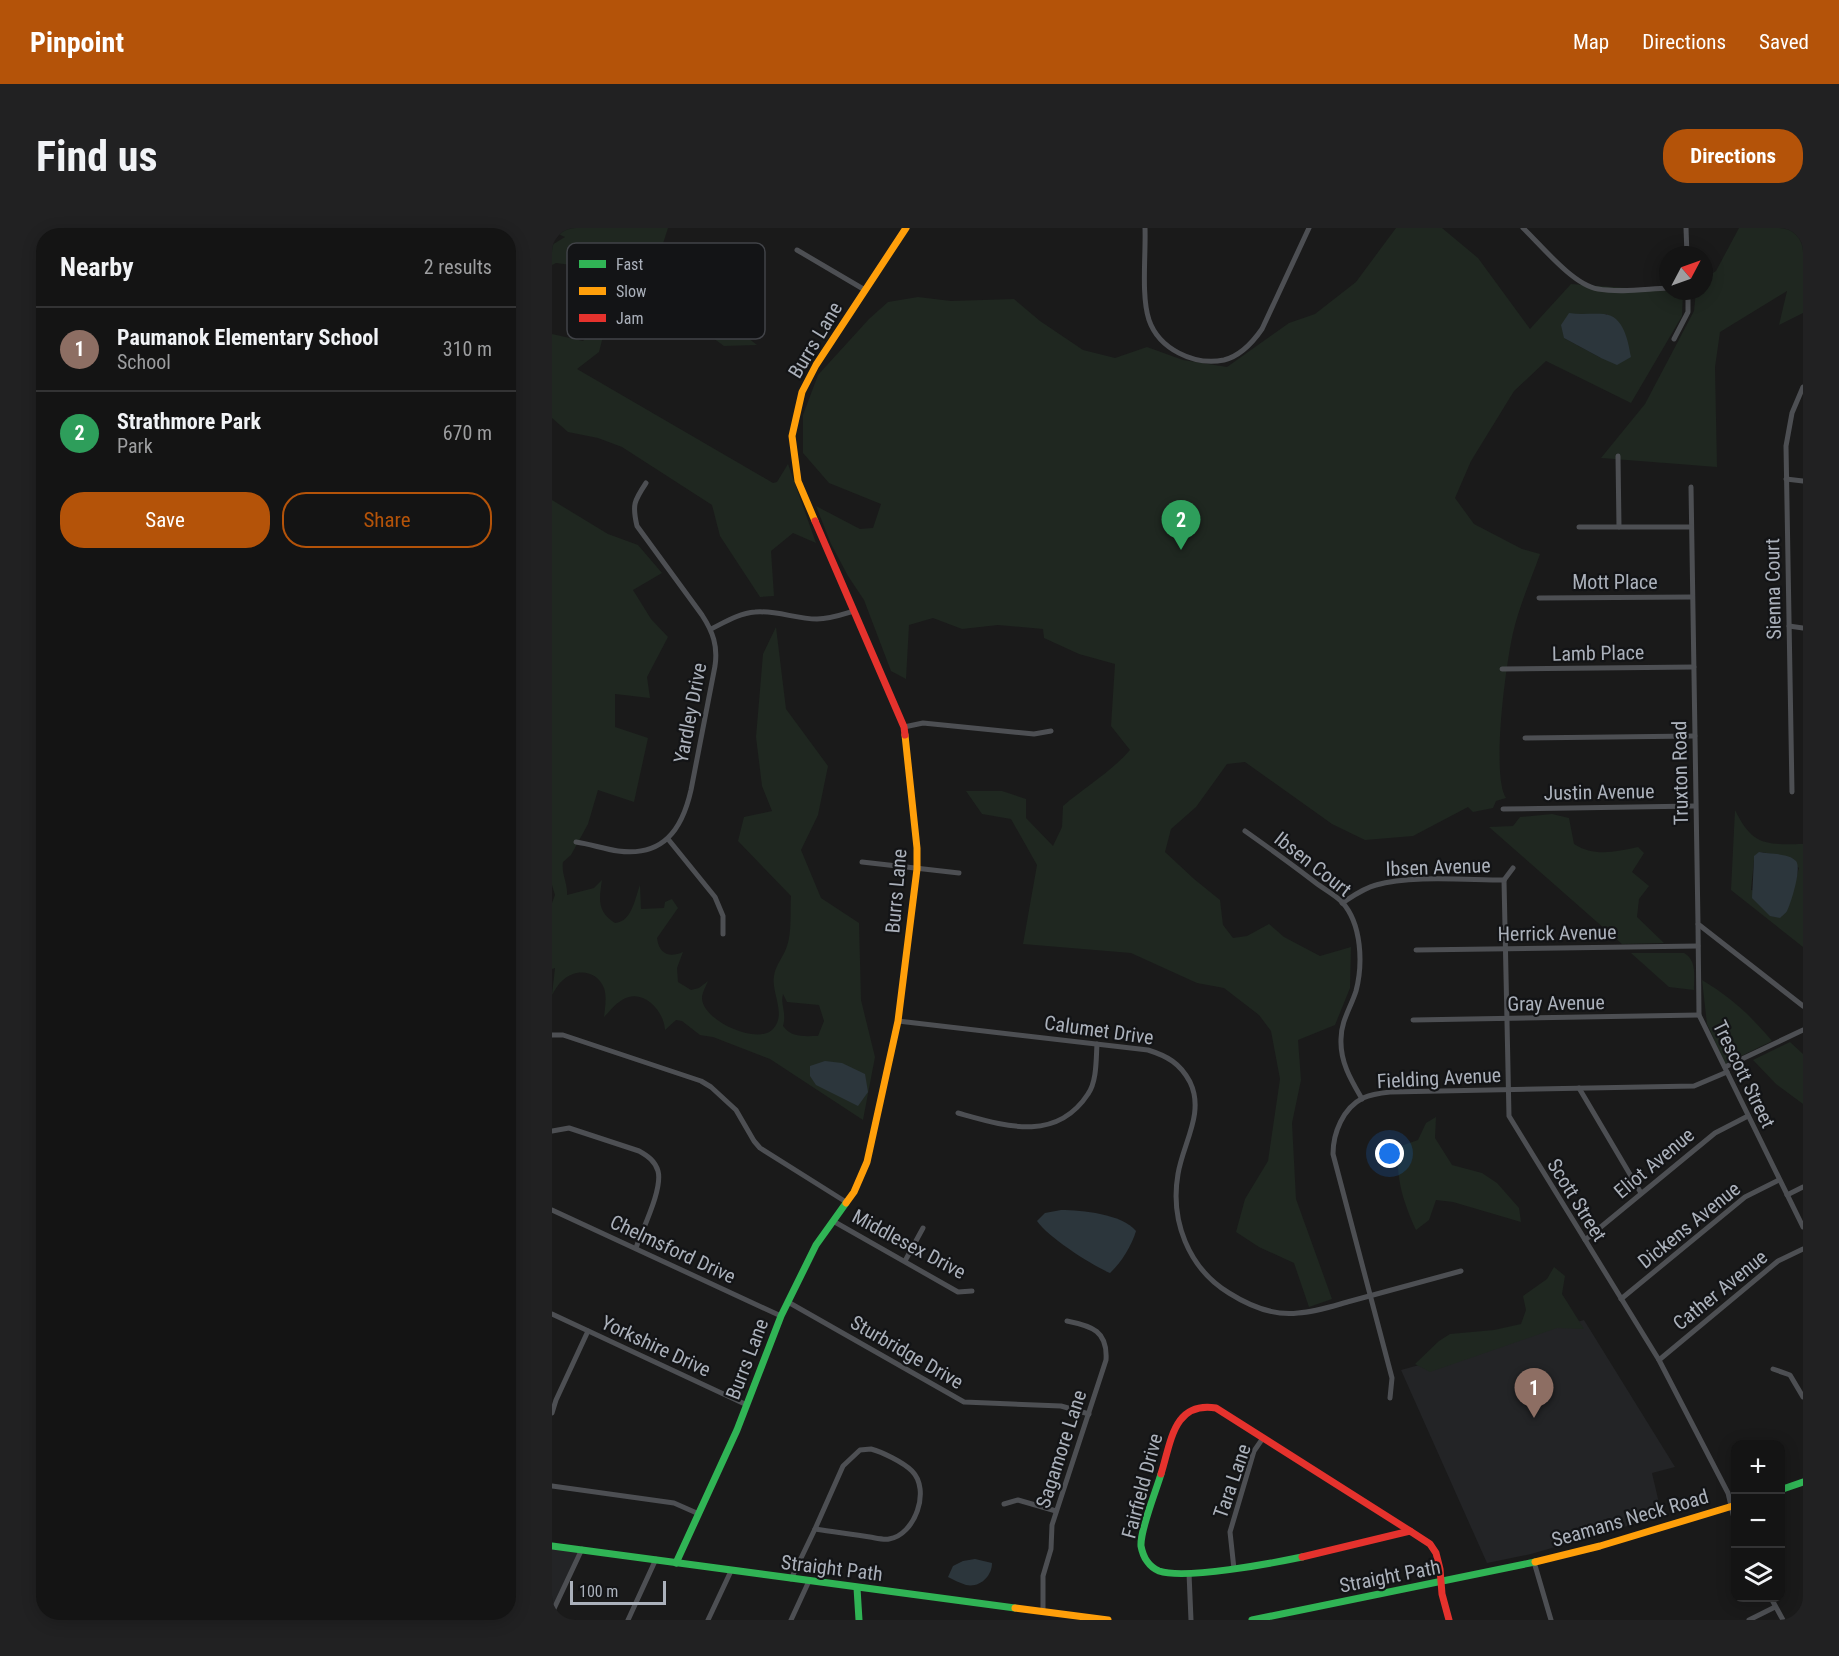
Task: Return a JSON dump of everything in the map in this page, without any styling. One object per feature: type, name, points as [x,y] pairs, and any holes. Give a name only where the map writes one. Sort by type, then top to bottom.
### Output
[{"type":"street","name":"Burrs Lane","points":[[676,1563],[747,1405],[781,1316],[816,1245],[854,1192],[870,1153],[898,1021],[917,848],[904,727],[798,481],[792,436],[795,413],[812,373],[906,228]]},
{"type":"street","points":[[1145,228],[1146,303],[1149,320],[1159,337],[1173,350],[1191,359],[1209,361],[1225,360],[1253,342],[1262,329],[1309,228]]},
{"type":"street","points":[[1523,228],[1576,278],[1596,289],[1659,288]]},
{"type":"street","points":[[1686,228],[1687,246]]},
{"type":"street","points":[[797,250],[865,290]]},
{"type":"street","points":[[1674,339],[1688,312],[1688,300]]},
{"type":"street","name":"Sienna Court","points":[[1792,792],[1786,446],[1792,413],[1803,387]]},
{"type":"street","points":[[1618,456],[1619,527]]},
{"type":"street","points":[[1786,479],[1803,481]]},
{"type":"street","name":"Yardley Drive","points":[[646,483],[634,501],[637,526],[711,629],[717,655],[687,809],[679,825],[668,839]]},
{"type":"street","name":"Truxton Road","points":[[1691,487],[1698,924]]},
{"type":"street","points":[[1579,527],[1692,527]]},
{"type":"street","name":"Mott Place","points":[[1539,598],[1692,597]]},
{"type":"street","points":[[711,629],[739,615],[753,612],[770,611],[815,619],[830,619],[854,611]]},
{"type":"street","points":[[1789,626],[1803,628]]},
{"type":"street","name":"Lamb Place","points":[[1502,669],[1694,667]]},
{"type":"street","points":[[904,727],[923,723],[1034,735],[1051,731]]},
{"type":"street","points":[[1525,738],[1695,736]]},
{"type":"street","name":"Justin Avenue","points":[[1503,808],[1695,806]]},
{"type":"street","name":"Ibsen Court","points":[[1245,831],[1342,903],[1352,921],[1359,950],[1358,976],[1355,992],[1344,1020],[1341,1038],[1342,1057],[1347,1074],[1362,1099]]},
{"type":"street","points":[[576,842],[634,852],[649,849],[668,839],[716,897],[723,916],[723,934]]},
{"type":"street","points":[[862,862],[958,873]]},
{"type":"street","points":[[1504,880],[1513,868]]},
{"type":"street","name":"Ibsen Avenue","points":[[1342,903],[1365,888],[1378,884],[1407,880],[1504,880]]},
{"type":"street","name":"Scott Street","points":[[1504,880],[1509,1116],[1659,1360],[1731,1500]]},
{"type":"street","points":[[1698,924],[1803,1006]]},
{"type":"street","name":"Trescott Street","points":[[1698,924],[1699,1015],[1803,1227]]},
{"type":"street","name":"Herrick Avenue","points":[[1416,950],[1698,946]]},
{"type":"street","name":"Gray Avenue","points":[[1413,1020],[1699,1015]]},
{"type":"street","name":"Calumet Drive","points":[[898,1021],[1148,1050],[1166,1056],[1177,1064],[1193,1088],[1196,1106],[1178,1171],[1176,1204],[1180,1229],[1187,1247],[1204,1272],[1223,1289],[1245,1302],[1265,1309],[1295,1314],[1321,1310],[1461,1270]]},
{"type":"street","name":"Fielding Avenue","points":[[1390,1398],[1392,1378],[1333,1154],[1333,1142],[1342,1119],[1362,1099],[1391,1092],[1694,1086],[1803,1030]]},
{"type":"street","points":[[552,1035],[563,1035],[701,1081],[729,1102],[760,1148],[846,1202]]},
{"type":"street","points":[[958,1113],[1009,1126],[1039,1127],[1063,1119],[1089,1093],[1095,1071],[1097,1044]]},
{"type":"street","points":[[1579,1088],[1641,1193]]},
{"type":"street","name":"Eliot Avenue","points":[[1585,1240],[1715,1132],[1748,1116]]},
{"type":"street","points":[[552,1131],[569,1128],[639,1151],[648,1156],[654,1164],[659,1181],[636,1248]]},
{"type":"street","name":"Dickens Avenue","points":[[1621,1299],[1744,1197],[1779,1180]]},
{"type":"street","points":[[1787,1195],[1803,1187]]},
{"type":"street","name":"Chelmsford Drive","points":[[552,1210],[781,1316]]},
{"type":"street","name":"Middlesex Drive","points":[[833,1221],[958,1292],[972,1291]]},
{"type":"street","points":[[904,1261],[923,1228]]},
{"type":"street","name":"Cather Avenue","points":[[1659,1360],[1778,1261],[1803,1249]]},
{"type":"street","name":"Sturbridge Drive","points":[[788,1302],[964,1402],[1061,1406],[1089,1414]]},
{"type":"street","name":"Yorkshire Drive","points":[[552,1314],[747,1405]]},
{"type":"street","name":"Sagamore Lane","points":[[1043,1611],[1043,1576],[1052,1549],[1052,1525],[1106,1360],[1104,1338],[1096,1330],[1083,1324],[1067,1321]]},
{"type":"street","points":[[552,1413],[588,1331]]},
{"type":"street","points":[[1773,1369],[1790,1375],[1803,1397]]},
{"type":"street","name":"Fairfield Drive","points":[[1410,1531],[1383,1539],[1260,1565],[1188,1573],[1155,1569],[1146,1561],[1141,1551],[1141,1539],[1176,1426],[1182,1415],[1192,1408],[1205,1405],[1216,1408],[1431,1544],[1437,1553],[1449,1620]]},
{"type":"street","name":"Tara Lane","points":[[1234,1569],[1230,1532],[1254,1451],[1263,1438]]},
{"type":"street","points":[[791,1579],[843,1466],[860,1450],[880,1451],[912,1471],[918,1480],[921,1491],[912,1525],[889,1539],[815,1529]]},
{"type":"street","points":[[1785,1488],[1803,1482]]},
{"type":"street","points":[[552,1486],[674,1503],[699,1514]]},
{"type":"street","points":[[1004,1504],[1018,1500],[1056,1511]]},
{"type":"street","name":"Seamans Neck Road","points":[[1534,1562],[1600,1546],[1731,1506]]},
{"type":"street","name":"Straight Path","points":[[552,1546],[1108,1620]]},
{"type":"street","points":[[552,1613],[582,1549]]},
{"type":"street","points":[[628,1620],[656,1559]]},
{"type":"street","points":[[1534,1562],[1551,1620]]},
{"type":"street","name":"Straight Path","points":[[1252,1620],[1534,1562]]},
{"type":"street","points":[[708,1620],[731,1571]]},
{"type":"street","points":[[1188,1573],[1191,1620]]},
{"type":"street","points":[[791,1620],[809,1581]]},
{"type":"street","points":[[857,1588],[860,1620]]},
{"type":"street","points":[[1773,1602],[1783,1620]]},
{"type":"street","points":[[1749,1620],[1775,1607]]},
{"type":"shaded area","points":[[552,228],[668,228],[663,243],[567,243],[567,264],[556,263],[552,265],[552,245],[565,237],[552,231]]},
{"type":"shaded area","points":[[1396,228],[1442,228],[1478,258],[1530,329],[1571,284],[1659,290],[1659,300],[1683,300],[1682,316],[1631,403],[1546,361],[1514,391],[1471,461],[1455,498],[1474,524],[1522,549],[1540,554],[1516,623],[1507,668],[1500,744],[1502,786],[1506,798],[1496,801],[1493,808],[1473,812],[1468,807],[1413,836],[1365,840],[1332,824],[1245,762],[1227,764],[1196,807],[1171,829],[1165,852],[1220,900],[1223,925],[1233,938],[1247,936],[1269,924],[1284,937],[1320,956],[1351,947],[1350,988],[1335,1025],[1298,1040],[1301,1080],[1292,1123],[1296,1199],[1332,1299],[1309,1307],[1294,1263],[1259,1247],[1236,1232],[1245,1199],[1268,1161],[1280,1079],[1271,1031],[1259,1015],[1224,988],[1197,983],[1131,953],[1023,944],[1037,865],[1011,819],[982,814],[966,791],[1002,791],[1026,799],[1026,818],[1053,846],[1062,827],[1063,806],[1130,750],[1111,726],[1115,664],[1079,654],[1044,638],[1043,629],[998,625],[962,629],[933,618],[909,625],[906,679],[891,671],[864,600],[831,544],[816,506],[860,529],[873,528],[881,504],[829,483],[803,453],[803,415],[818,375],[869,319],[888,302],[918,297],[951,301],[1014,299],[1040,321],[1083,350],[1115,358],[1147,347],[1183,360],[1227,367],[1289,323],[1315,314],[1356,282]],"holes":[[[1607,314],[1601,358],[1564,338],[1584,315]]]},
{"type":"shaded area","points":[[1739,228],[1803,228],[1803,313],[1779,325],[1787,291],[1720,332],[1715,367],[1717,467],[1601,458],[1645,404],[1694,311],[1695,300],[1713,300],[1713,273]]},
{"type":"shaded area","points":[[1569,313],[1604,314],[1616,319],[1624,330],[1631,357],[1617,365],[1564,338],[1561,325]]},
{"type":"shaded area","points":[[552,334],[583,341],[602,339],[599,352],[577,369],[773,483],[777,482],[788,464],[816,543],[793,533],[771,551],[774,596],[760,597],[720,536],[712,505],[622,447],[598,438],[568,432],[552,418]]},
{"type":"shaded area","points":[[715,339],[749,339],[757,345],[724,346]]},
{"type":"shaded area","points":[[552,500],[608,534],[638,545],[662,573],[633,590],[651,619],[668,637],[647,677],[650,698],[615,694],[615,727],[648,738],[634,802],[598,790],[588,824],[571,855],[563,862],[567,895],[594,888],[602,880],[600,893],[602,910],[615,923],[621,922],[629,914],[640,885],[641,909],[664,908],[665,902],[672,899],[678,908],[657,938],[662,951],[673,955],[683,952],[677,968],[678,982],[691,990],[699,988],[708,981],[702,996],[704,1006],[711,1015],[732,1028],[755,1034],[773,1029],[779,1017],[774,976],[789,940],[791,896],[738,841],[744,817],[772,811],[762,786],[756,737],[763,654],[776,627],[786,709],[828,766],[818,815],[801,850],[821,898],[859,923],[861,1000],[875,1057],[863,1120],[770,1059],[713,1037],[700,1035],[682,1021],[676,1020],[665,1030],[664,1022],[656,1008],[637,996],[622,1000],[604,1017],[606,999],[604,988],[601,982],[591,974],[580,973],[568,976],[552,995],[555,968],[552,969],[552,903],[555,895],[552,885]],"holes":[[[783,994],[787,1002],[819,1005],[824,1021],[818,1036],[790,1033],[783,1026]]]},
{"type":"shaded area","points":[[1735,810],[1747,830],[1761,840],[1779,844],[1803,844],[1803,947],[1731,890]],"holes":[[[1760,852],[1784,856],[1799,868],[1792,892],[1751,890],[1754,860]]]},
{"type":"shaded area","points":[[1552,814],[1569,818],[1574,844],[1589,851],[1605,852],[1638,847],[1644,853],[1632,872],[1649,886],[1639,899],[1637,917],[1664,943],[1622,944],[1489,827],[1513,826],[1520,817]]},
{"type":"shaded area","points":[[1759,852],[1789,856],[1798,865],[1791,901],[1787,911],[1780,918],[1770,916],[1752,898],[1754,856]]},
{"type":"shaded area","points":[[1631,953],[1684,953],[1693,964],[1694,990],[1669,987]]},
{"type":"shaded area","points":[[1702,980],[1740,1008],[1772,1041],[1725,1064],[1707,1024]]},
{"type":"shaded area","points":[[1790,1042],[1803,1054],[1803,1104],[1776,1084],[1753,1060]]},
{"type":"shaded area","points":[[825,1061],[842,1063],[865,1074],[868,1092],[858,1106],[816,1085],[810,1076],[810,1066]]},
{"type":"shaded area","points":[[1436,1117],[1435,1138],[1452,1165],[1482,1173],[1497,1183],[1519,1208],[1521,1222],[1453,1202],[1436,1200],[1429,1220],[1416,1230],[1401,1190],[1398,1147],[1418,1140],[1426,1123]]},
{"type":"shaded area","points":[[1061,1210],[1090,1212],[1112,1217],[1130,1225],[1136,1231],[1126,1254],[1110,1273],[1070,1250],[1050,1235],[1037,1221],[1045,1213]]},
{"type":"shaded area","points":[[1554,1267],[1565,1276],[1562,1294],[1584,1329],[1557,1328],[1430,1372],[1415,1364],[1439,1341],[1450,1334],[1494,1330],[1521,1324],[1526,1310],[1523,1296],[1547,1279]]},
{"type":"shaded area","points":[[1584,1320],[1675,1467],[1652,1473],[1662,1516],[1531,1554],[1487,1563],[1401,1370]]},
{"type":"shaded area","points":[[552,1548],[580,1551],[552,1610]]},
{"type":"shaded area","points":[[975,1559],[992,1563],[990,1572],[980,1583],[966,1585],[948,1577],[953,1566]]},
{"type":"traffic: fast","points":[[676,1563],[737,1430],[781,1316],[816,1245],[846,1203]]},
{"type":"traffic: fast","points":[[1161,1474],[1141,1539],[1145,1558],[1155,1569],[1171,1573],[1208,1572],[1302,1557]]},
{"type":"traffic: fast","points":[[1785,1488],[1803,1482]]},
{"type":"traffic: fast","points":[[552,1546],[1015,1608]]},
{"type":"traffic: fast","points":[[1252,1620],[1535,1562]]},
{"type":"traffic: fast","points":[[857,1588],[859,1620]]},
{"type":"traffic: slow","points":[[815,521],[798,481],[792,436],[802,392],[816,365],[906,228]]},
{"type":"traffic: slow","points":[[846,1203],[854,1192],[867,1162],[898,1021],[917,869],[917,848],[905,735]]},
{"type":"traffic: slow","points":[[1535,1562],[1600,1546],[1731,1507]]},
{"type":"traffic: slow","points":[[1015,1608],[1108,1620]]},
{"type":"traffic: jam","points":[[815,521],[904,727],[905,735]]},
{"type":"traffic: jam","points":[[1161,1474],[1171,1438],[1182,1418],[1191,1411],[1216,1408],[1410,1531]]},
{"type":"traffic: jam","points":[[1302,1557],[1410,1531],[1430,1544],[1436,1553],[1442,1594],[1449,1620]]},
{"type":"place","name":"Strathmore Park","points":[[1181,550]]},
{"type":"place","name":"Paumanok Elementary School","points":[[1534,1418]]}]
